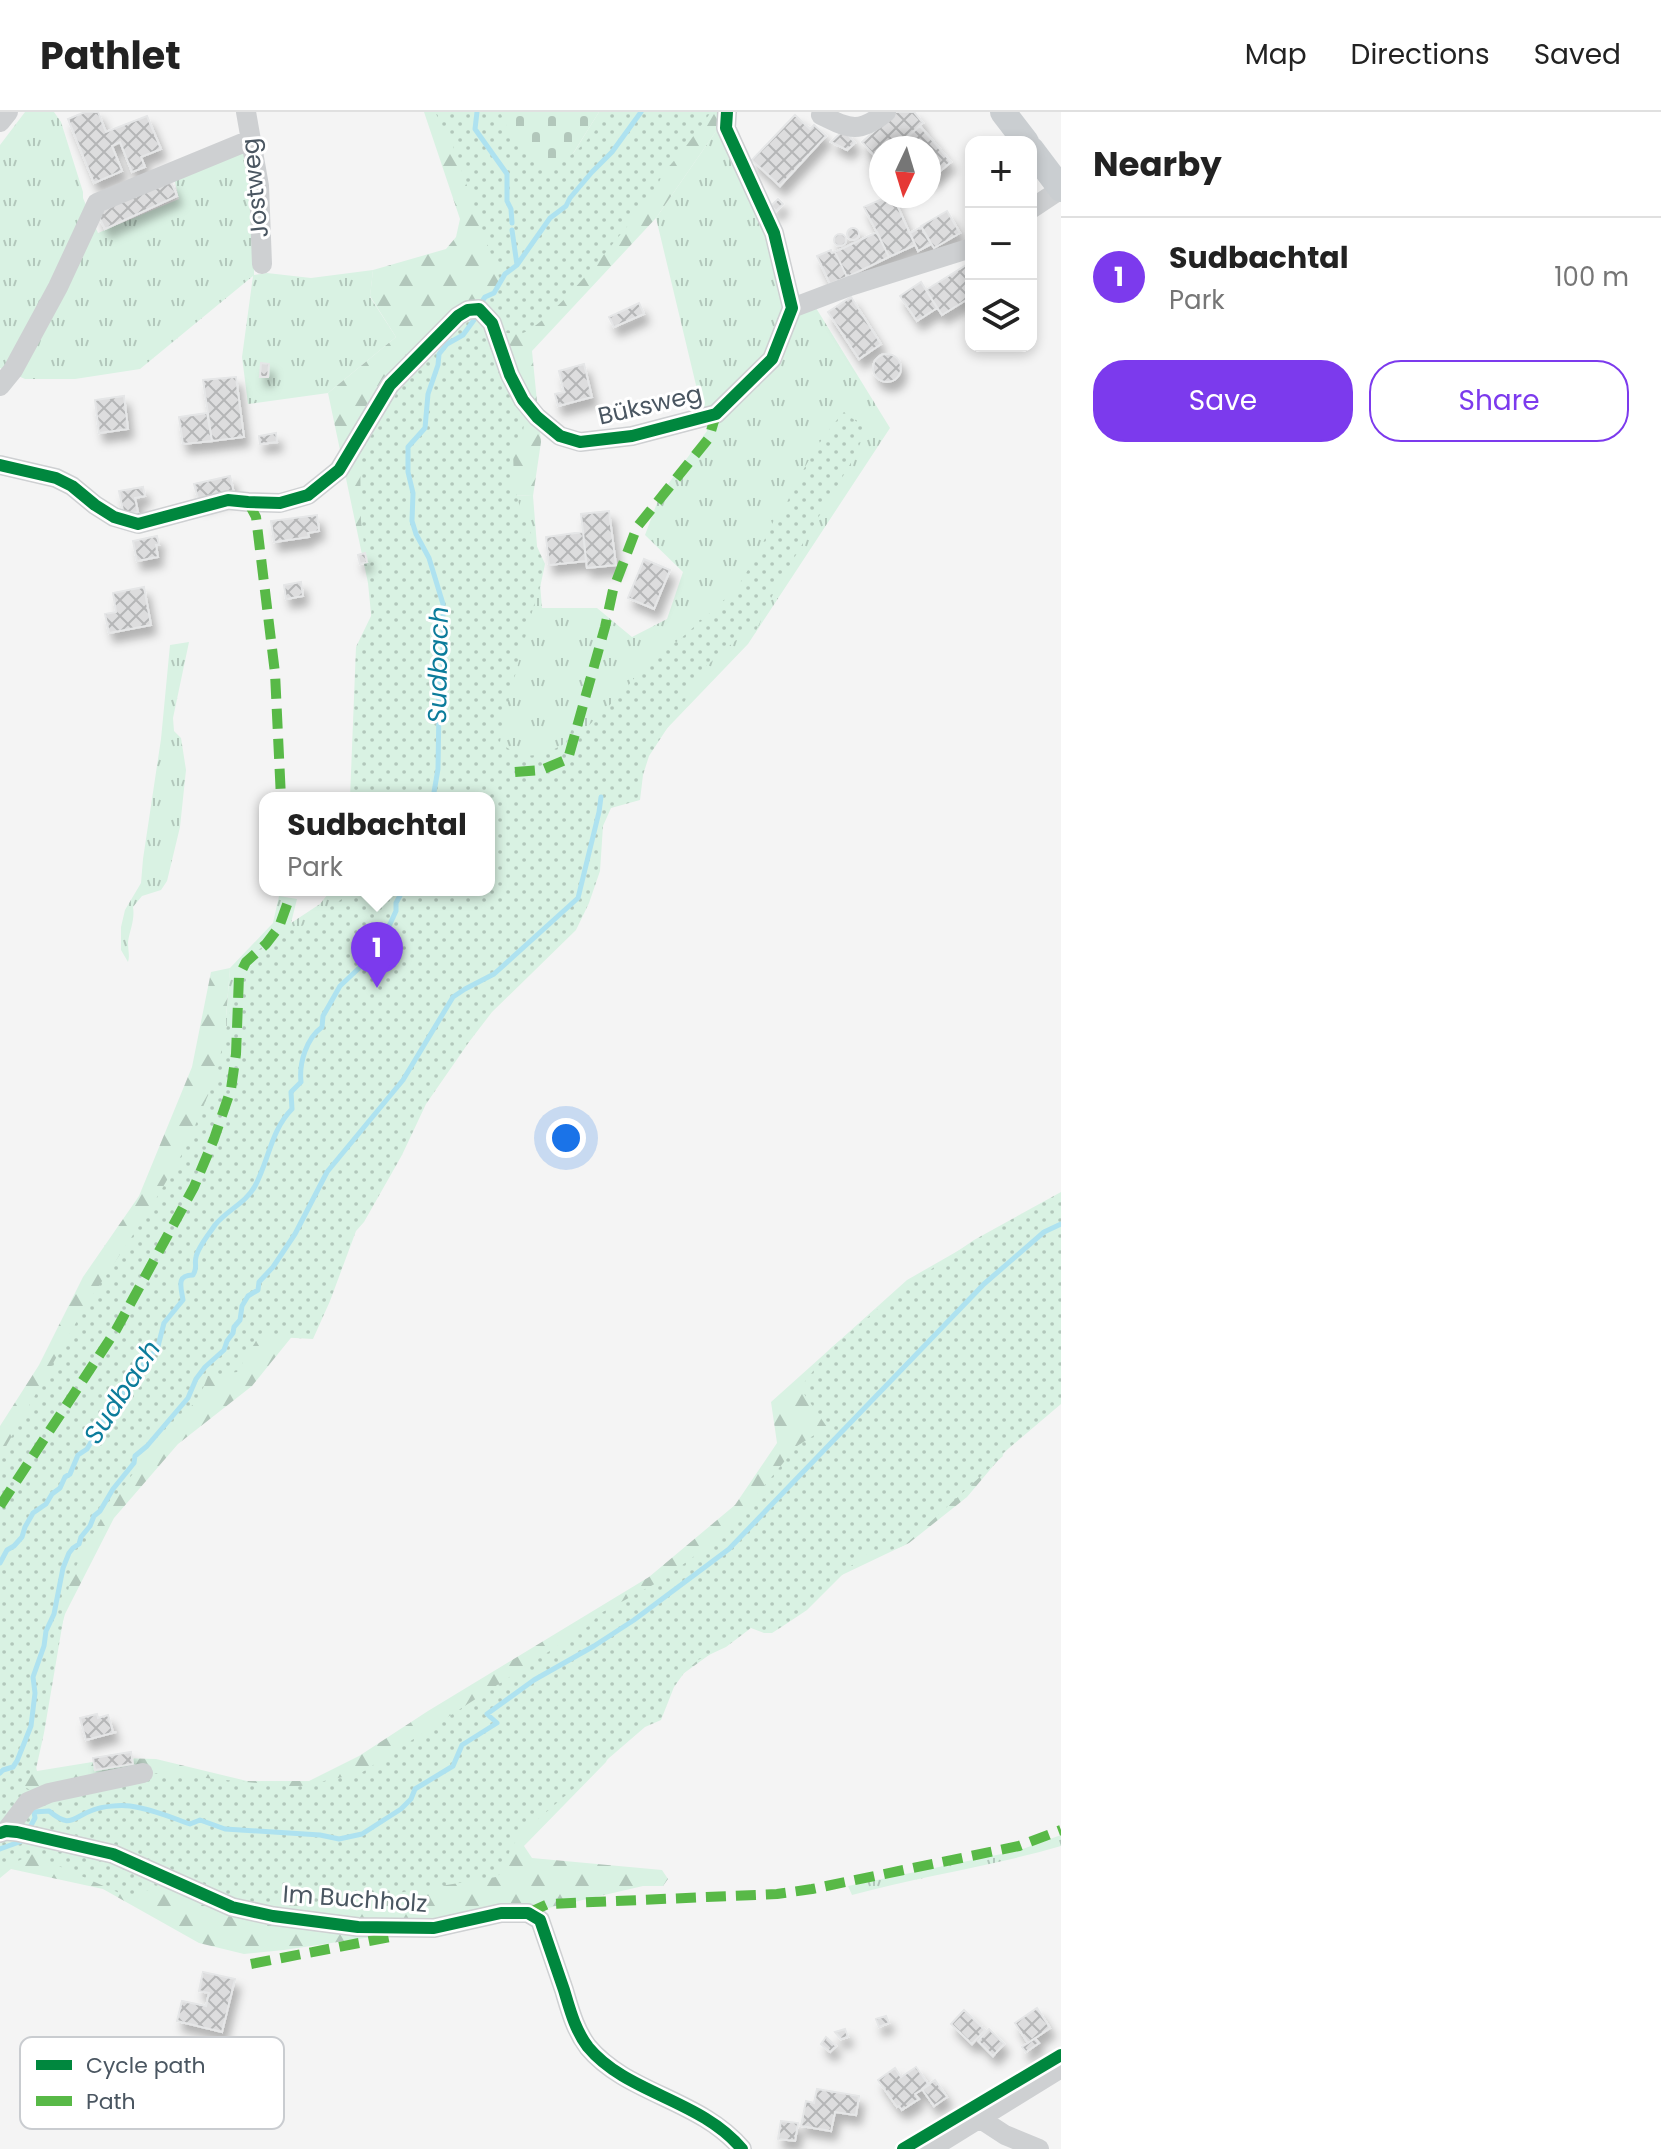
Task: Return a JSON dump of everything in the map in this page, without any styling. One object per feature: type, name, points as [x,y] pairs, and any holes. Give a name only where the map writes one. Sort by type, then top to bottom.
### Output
[{"type":"main road","points":[[1003,112],[1021,136]]},
{"type":"main road","points":[[1037,157],[1061,189]]},
{"type":"street","points":[[0,122],[8,112]]},
{"type":"street","name":"Jostweg","points":[[246,112],[259,186],[262,264]]},
{"type":"street","points":[[727,112],[726,128],[774,233],[792,308],[965,250]]},
{"type":"street","points":[[821,115],[853,128],[872,123],[886,112]]},
{"type":"street","points":[[0,386],[13,370],[58,287],[97,203],[250,140]]},
{"type":"street","points":[[1032,208],[1061,189]]},
{"type":"street","name":"Büksweg","points":[[0,465],[56,478],[114,517],[138,524],[228,500],[280,503],[308,495],[339,470],[390,385],[458,316],[468,310],[479,309],[492,323],[510,375],[523,400],[548,427],[560,436],[580,442],[632,436],[716,414],[772,359],[792,308]]},
{"type":"street","points":[[3,1832],[28,1802],[49,1793],[143,1773]]},
{"type":"street","name":"Im Buchholz","points":[[3,1832],[113,1854],[232,1907],[273,1916],[358,1927],[434,1928],[501,1913],[528,1913],[540,1920],[576,2029],[589,2047],[611,2069],[714,2123],[742,2149]]},
{"type":"street","points":[[930,2149],[1061,2068]]},
{"type":"street","points":[[979,2118],[1005,2135],[1039,2149]]},
{"type":"green space","points":[[25,112],[54,112],[61,122],[83,198],[98,233],[179,199],[174,178],[245,148],[254,186],[254,275],[267,273],[311,278],[373,270],[370,297],[396,337],[328,393],[248,404],[242,357],[253,276],[140,369],[75,379],[25,379],[0,368],[0,145]]},
{"type":"green space","points":[[424,112],[496,112],[543,202],[599,112],[721,112],[719,127],[656,218],[532,351],[541,442],[533,496],[487,494],[372,624],[368,583],[328,393],[396,337],[370,296],[373,270],[446,249],[456,237],[460,219]]},
{"type":"green space","points":[[435,112],[500,112],[509,131],[546,170],[555,169],[554,165],[577,150],[608,112],[711,112],[663,173],[652,198],[565,298],[532,328],[520,334],[501,331],[526,413],[521,443],[513,449],[514,486],[522,514],[545,564],[504,717],[500,742],[508,749],[533,756],[567,742],[572,728],[581,733],[623,692],[652,656],[678,641],[736,590],[816,449],[844,412],[866,429],[855,456],[775,590],[755,633],[751,627],[695,676],[685,701],[649,756],[640,800],[611,808],[603,826],[600,871],[576,930],[492,1012],[426,1104],[402,1155],[356,1231],[313,1339],[259,1336],[237,1372],[208,1376],[199,1398],[150,1450],[103,1515],[70,1580],[36,1769],[21,1785],[47,1799],[156,1773],[296,1787],[361,1773],[590,1625],[599,1614],[662,1580],[719,1538],[797,1446],[827,1427],[800,1388],[831,1348],[898,1292],[974,1240],[1061,1192],[1061,1404],[1002,1454],[905,1545],[861,1556],[807,1610],[772,1633],[751,1628],[726,1647],[698,1660],[674,1687],[661,1720],[645,1727],[522,1833],[510,1849],[505,1870],[496,1877],[354,1900],[240,1907],[172,1877],[160,1887],[126,1896],[32,1854],[0,1874],[0,1457],[86,1305],[149,1211],[185,1149],[215,1079],[241,963],[269,943],[283,926],[302,926],[344,896],[495,896],[495,792],[350,792],[356,647],[371,616],[372,605],[361,521],[360,450],[396,386],[484,305],[501,283],[453,146]]},
{"type":"green space","points":[[496,112],[599,112],[542,203]]},
{"type":"green space","points":[[719,127],[771,238],[788,311],[816,308],[890,428],[748,644],[604,794],[457,1046],[227,1066],[226,1017],[230,968],[273,923],[279,896],[297,899],[291,923],[320,904],[326,896],[495,896],[495,792],[489,792],[488,494],[533,496],[542,608],[597,608],[632,637],[667,619],[683,572],[645,535],[660,495],[707,431],[656,218]]},
{"type":"green space","points":[[189,642],[173,718],[174,731],[181,738],[186,770],[180,827],[167,881],[161,890],[142,896],[133,907],[128,962],[121,950],[121,927],[125,910],[141,883],[161,739],[170,645]]},
{"type":"green space","points":[[230,968],[226,1017],[227,1066],[0,1598],[0,1426],[39,1365],[83,1277],[139,1196],[192,1067],[211,972]]},
{"type":"green space","points":[[372,1187],[324,1297],[252,1386],[178,1444],[114,1518],[65,1614],[29,1741],[37,1771],[117,1758],[156,1759],[247,1781],[309,1781],[359,1756],[649,1577],[735,1505],[777,1443],[771,1402],[907,1280],[998,1228],[1015,1440],[967,1497],[909,1543],[823,1584],[738,1634],[629,1713],[606,1762],[524,1846],[532,1858],[662,1870],[668,1879],[663,1886],[643,1886],[514,1916],[244,1954],[199,1943],[103,1889],[11,1869],[0,1878],[0,1797],[15,1687],[114,1479]]},
{"type":"green space","points":[[1061,1835],[1061,1846],[1009,1859],[852,1895],[848,1886],[1020,1850]]},
{"type":"building","points":[[85,112],[98,112],[106,132],[147,116],[161,149],[141,157],[145,167],[132,172],[120,142],[112,146],[122,171],[94,183],[68,119]]},
{"type":"building","points":[[896,112],[914,112],[923,123],[908,136],[869,136],[869,150],[862,142]]},
{"type":"building","points":[[795,115],[810,129],[814,125],[826,136],[780,186],[752,160]]},
{"type":"building","points":[[920,126],[929,136],[908,136]]},
{"type":"building","points":[[844,130],[855,143],[847,150],[831,142]]},
{"type":"building","points":[[941,150],[951,162],[941,171]]},
{"type":"building","points":[[170,180],[177,196],[105,229],[97,213]]},
{"type":"building","points":[[778,199],[783,204],[776,211],[771,206]]},
{"type":"building","points":[[864,207],[898,208],[915,245],[889,257]]},
{"type":"building","points":[[947,211],[960,233],[934,248],[921,226]]},
{"type":"building","points":[[921,227],[931,244],[918,251],[910,233]]},
{"type":"building","points":[[853,228],[859,234],[853,240],[847,234]]},
{"type":"building","points":[[877,232],[889,257],[847,277],[835,252]]},
{"type":"building","points":[[840,234],[846,240],[840,246],[834,240]]},
{"type":"building","points":[[831,250],[835,252],[847,277],[830,284],[817,256]]},
{"type":"building","points":[[965,266],[965,301],[942,315],[926,290]]},
{"type":"building","points":[[921,282],[937,308],[917,321],[900,296]]},
{"type":"building","points":[[851,297],[881,344],[859,359],[828,312]]},
{"type":"building","points":[[639,303],[644,314],[614,327],[609,317]]},
{"type":"building","points":[[887,354],[897,358],[901,368],[897,378],[887,382],[877,378],[873,368],[877,358]]},
{"type":"building","points":[[261,363],[269,364],[268,377],[260,377]]},
{"type":"building","points":[[584,364],[592,397],[558,406],[555,394],[564,392],[559,371]]},
{"type":"building","points":[[236,377],[244,437],[212,441],[203,380]]},
{"type":"building","points":[[124,396],[128,429],[99,433],[95,400]]},
{"type":"building","points":[[207,413],[212,441],[183,444],[179,417]]},
{"type":"building","points":[[276,433],[277,442],[260,444],[259,436]]},
{"type":"building","points":[[230,476],[234,493],[199,502],[194,484]]},
{"type":"building","points":[[143,487],[145,496],[135,498],[138,512],[124,515],[119,491]]},
{"type":"building","points":[[609,511],[616,565],[587,568],[581,514]]},
{"type":"building","points":[[317,515],[319,531],[308,533],[309,537],[274,542],[271,521]]},
{"type":"building","points":[[583,532],[586,561],[549,565],[546,537]]},
{"type":"building","points":[[157,536],[158,557],[137,561],[133,541]]},
{"type":"building","points":[[365,553],[367,562],[360,564],[358,555]]},
{"type":"building","points":[[644,559],[670,570],[654,609],[628,598]]},
{"type":"building","points":[[301,582],[303,596],[286,599],[284,585]]},
{"type":"building","points":[[144,587],[151,625],[109,633],[105,614],[116,612],[113,593]]},
{"type":"building","points":[[97,1714],[98,1718],[108,1715],[113,1732],[116,1732],[86,1740],[80,1718]]},
{"type":"building","points":[[131,1752],[133,1764],[95,1770],[93,1758]]},
{"type":"building","points":[[203,1972],[235,1979],[222,2032],[177,2021],[182,2001],[206,2006],[209,1993],[199,1991]]},
{"type":"building","points":[[1037,2008],[1050,2028],[1028,2043],[1015,2023]]},
{"type":"building","points":[[964,2010],[985,2030],[972,2044],[951,2024]]},
{"type":"building","points":[[886,2016],[889,2023],[879,2027],[876,2019]]},
{"type":"building","points":[[845,2029],[848,2037],[841,2039],[835,2032]]},
{"type":"building","points":[[989,2029],[1004,2044],[993,2056],[978,2041]]},
{"type":"building","points":[[826,2037],[836,2046],[830,2052],[821,2044]]},
{"type":"building","points":[[1035,2038],[1039,2043],[1026,2052],[1022,2047]]},
{"type":"building","points":[[916,2067],[929,2085],[915,2094],[919,2099],[902,2110],[878,2080],[895,2068],[901,2077]]},
{"type":"building","points":[[935,2080],[947,2097],[934,2106],[922,2089]]},
{"type":"building","points":[[817,2089],[859,2096],[856,2115],[835,2112],[831,2131],[801,2126],[806,2101],[814,2103]]},
{"type":"building","points":[[781,2121],[798,2123],[795,2141],[778,2139]]},
{"type":"waterway","points":[[477,112],[475,129],[507,174],[507,201],[512,223]]},
{"type":"waterway","name":"Sudbach","points":[[481,303],[494,293],[505,274],[517,265],[550,218],[566,206],[641,112]]},
{"type":"waterway","points":[[512,230],[517,265]]},
{"type":"waterway","name":"Sudbach","points":[[434,792],[438,769],[437,686],[443,674],[443,604],[429,558],[412,521],[413,493],[408,472],[408,447],[425,428],[428,394],[439,354],[447,344],[463,335],[474,320]]},
{"type":"waterway","points":[[0,1773],[13,1767],[17,1761],[31,1726],[35,1693],[33,1677],[54,1614],[69,1553],[79,1544],[94,1516],[134,1463],[135,1456],[188,1398],[205,1367],[224,1350],[240,1320],[242,1306],[248,1296],[258,1290],[259,1282],[295,1234],[327,1172],[403,1080],[453,997],[494,974],[578,898],[601,797]]},
{"type":"waterway","name":"Sudbach","points":[[0,1563],[7,1550],[22,1537],[33,1513],[60,1488],[78,1455],[87,1449],[118,1398],[128,1389],[148,1357],[157,1350],[164,1323],[183,1300],[182,1279],[193,1275],[197,1253],[215,1225],[255,1186],[275,1136],[292,1109],[291,1092],[301,1082],[301,1067],[308,1045],[322,1027],[323,1016],[340,986],[373,955],[376,944],[396,911],[400,896]]},
{"type":"waterway","points":[[29,1829],[35,1818],[34,1812],[49,1811],[67,1821],[97,1809],[130,1806],[190,1824],[200,1820],[225,1829],[339,1839],[362,1834],[401,1809],[411,1799],[415,1789],[453,1766],[462,1745],[497,1723],[487,1714],[534,1680],[634,1620],[729,1549],[984,1284],[1044,1232],[1061,1224]]},
{"type":"waterway","points":[[0,1849],[22,1841]]},
{"type":"marked path","points":[[515,772],[541,770],[568,759],[613,590],[637,527],[709,438],[716,414]]},
{"type":"marked path","points":[[248,502],[256,517],[275,673],[281,792]]},
{"type":"marked path","points":[[0,1506],[116,1330],[194,1187],[231,1089],[236,1054],[239,976],[246,962],[279,927],[289,896]]},
{"type":"marked path","points":[[528,1913],[548,1904],[777,1894],[812,1889],[1019,1846],[1061,1830]]},
{"type":"marked path","points":[[251,1964],[395,1936]]},
{"type":"cycle path","points":[[0,465],[56,478],[114,517],[138,524],[228,500],[280,503],[308,495],[339,470],[390,385],[458,316],[468,310],[479,309],[492,323],[510,375],[523,400],[537,417],[560,436],[580,442],[632,436],[716,414],[772,359],[792,308],[774,233],[726,128],[727,112]]},
{"type":"cycle path","points":[[0,1833],[17,1832],[113,1854],[232,1907],[273,1916],[358,1927],[434,1928],[501,1913],[528,1913],[540,1920],[573,2020],[588,2047],[623,2076],[706,2119],[742,2149]]},
{"type":"cycle path","points":[[903,2149],[1061,2055]]},
{"type":"place","name":"Sudbachtal","points":[[377,988]]}]
